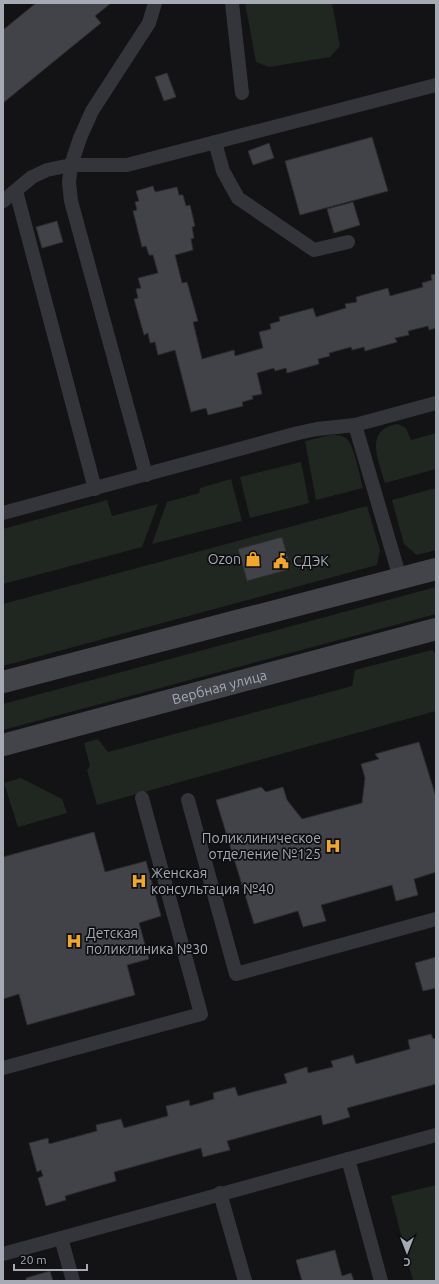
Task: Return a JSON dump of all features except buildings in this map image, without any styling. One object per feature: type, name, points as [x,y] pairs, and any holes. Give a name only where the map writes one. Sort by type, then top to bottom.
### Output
[{"type":"main road","points":[[3,682],[436,569]]},
{"type":"main road","name":"Вербная улица","points":[[3,745],[436,629]]},
{"type":"lane","points":[[146,474],[71,201],[69,182],[72,165],[80,138],[92,111],[149,23],[155,3]]},
{"type":"lane","points":[[232,3],[242,93]]},
{"type":"lane","points":[[3,201],[32,177],[47,170],[72,165],[127,165],[436,85]]},
{"type":"lane","points":[[216,142],[223,171],[238,198],[314,250],[348,242]]},
{"type":"lane","points":[[16,191],[95,489]]},
{"type":"lane","points":[[4,510],[95,489],[298,433],[317,429],[355,425],[436,403]]},
{"type":"lane","points":[[355,425],[400,578]]},
{"type":"lane","points":[[3,1068],[201,1014],[142,798]]},
{"type":"lane","points":[[188,800],[236,974],[436,919]]},
{"type":"lane","points":[[3,1254],[220,1193],[436,1135]]},
{"type":"lane","points":[[348,1159],[381,1281]]},
{"type":"lane","points":[[220,1193],[245,1281]]},
{"type":"lane","points":[[61,1238],[73,1281]]},
{"type":"shaded area","points":[[245,3],[332,3],[340,46],[330,57],[269,67],[256,62]]},
{"type":"shaded area","points":[[398,424],[406,428],[411,440],[436,433],[436,469],[385,483],[377,456],[377,439],[380,432],[387,427]]},
{"type":"shaded area","points":[[331,435],[343,437],[350,442],[363,488],[316,500],[305,441]]},
{"type":"shaded area","points":[[301,462],[309,503],[250,518],[240,477]]},
{"type":"shaded area","points":[[231,479],[242,521],[152,544],[167,502],[199,493],[200,488]]},
{"type":"shaded area","points":[[436,488],[436,550],[417,555],[404,544],[392,500]]},
{"type":"shaded area","points":[[107,500],[112,516],[158,504],[142,547],[3,584],[3,529]]},
{"type":"shaded area","points":[[367,506],[380,550],[377,565],[3,666],[3,604]]},
{"type":"shaded area","points":[[436,587],[436,614],[3,730],[3,704]]},
{"type":"shaded area","points":[[432,650],[436,654],[436,711],[97,805],[87,770],[90,766],[84,743],[98,739],[108,752],[352,686],[355,670]]},
{"type":"shaded area","points":[[21,778],[62,799],[67,813],[18,827],[4,783]]},
{"type":"shaded area","points":[[436,1185],[436,1281],[413,1281],[391,1196]]},
{"type":"place","name":"Ozon","points":[[253,559]]},
{"type":"place","name":"СДЭК","points":[[281,561]]},
{"type":"place","name":"Поликлиническое отделение №125","points":[[333,846]]},
{"type":"place","name":"Женская консультация №40","points":[[139,881]]},
{"type":"place","name":"Детская поликлиника №30","points":[[74,941]]}]
